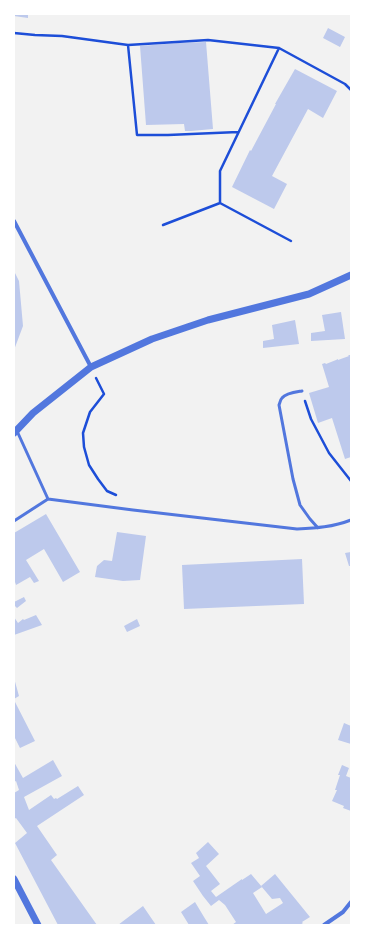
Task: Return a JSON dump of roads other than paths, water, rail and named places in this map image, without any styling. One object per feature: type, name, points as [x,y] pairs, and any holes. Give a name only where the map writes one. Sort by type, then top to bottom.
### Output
[{"type":"street","points":[[14,221],[91,367]]},
{"type":"street","points":[[15,432],[33,413],[91,367],[152,339],[208,320],[309,294],[351,274]]},
{"type":"street","points":[[14,879],[38,925]]},
{"type":"street","points":[[324,925],[343,912],[351,902]]},
{"type":"lane","points":[[302,391],[294,392],[282,398],[279,405],[293,479],[300,505],[318,528]]},
{"type":"lane","points":[[15,432],[48,499]]},
{"type":"lane","points":[[14,521],[48,499],[297,529],[318,528],[340,524],[351,520]]}]
